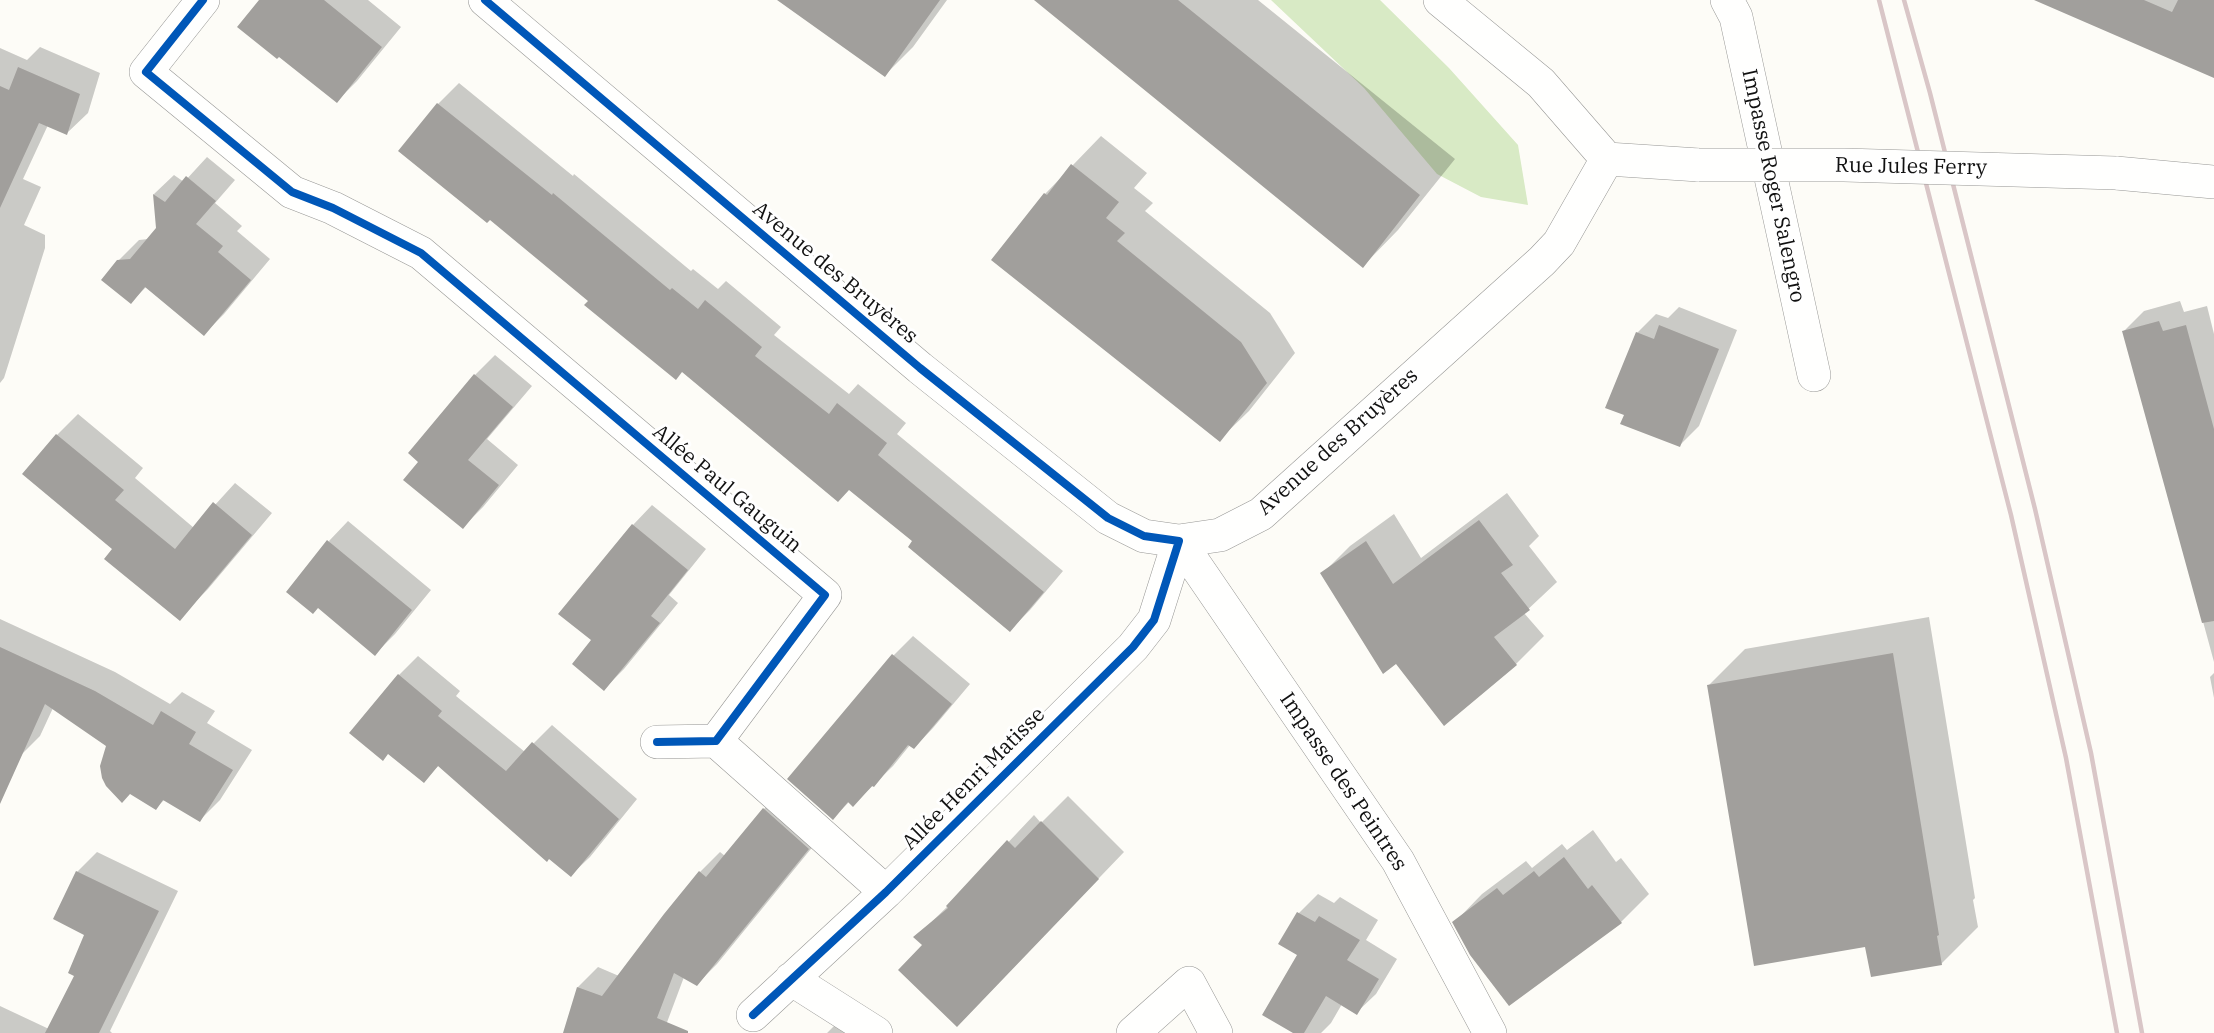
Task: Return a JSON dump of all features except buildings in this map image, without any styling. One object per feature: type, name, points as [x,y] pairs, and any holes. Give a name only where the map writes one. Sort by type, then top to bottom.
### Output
[{"type":"street","name":"Allée Paul Gauguin","points":[[203,0],[146,72],[292,192],[333,208],[421,253],[825,595],[717,741]]},
{"type":"street","name":"Avenue des Bruyères","points":[[485,0],[920,368],[1108,518],[1144,536],[1179,541],[1220,535],[1261,514],[1542,261],[1559,243],[1607,159]]},
{"type":"street","points":[[1440,0],[1541,82],[1607,159]]},
{"type":"street","name":"Impasse Roger Salengro","points":[[1727,0],[1736,17],[1814,375]]},
{"type":"street","name":"Rue Jules Ferry","points":[[1607,159],[1699,165],[1844,165],[2116,173],[2214,182]]},
{"type":"street","name":"Allée Henri Matisse","points":[[753,1015],[886,892],[1133,647],[1154,620],[1179,541]]},
{"type":"street","name":"Impasse des Peintres","points":[[1179,541],[1398,861],[1490,1033]]},
{"type":"street","points":[[657,742],[717,741],[886,892]]},
{"type":"street","points":[[791,979],[876,1033]]},
{"type":"street","points":[[1133,1033],[1189,983],[1216,1033]]},
{"type":"green space","points":[[1271,0],[1380,0],[1449,68],[1518,145],[1528,205],[1481,197],[1437,174],[1364,88]]},
{"type":"railway","points":[[1879,0],[2011,515],[2066,758],[2117,1033]]},
{"type":"railway","points":[[1904,0],[1930,93],[2035,509],[2091,753],[2142,1033]]},
{"type":"cycle path","points":[[203,0],[146,72],[292,192],[333,208],[421,253],[825,595],[716,741],[657,742]]},
{"type":"cycle path","points":[[485,0],[920,368],[1108,518],[1144,536],[1179,541],[1154,620],[1133,647],[886,892],[753,1015]]}]
